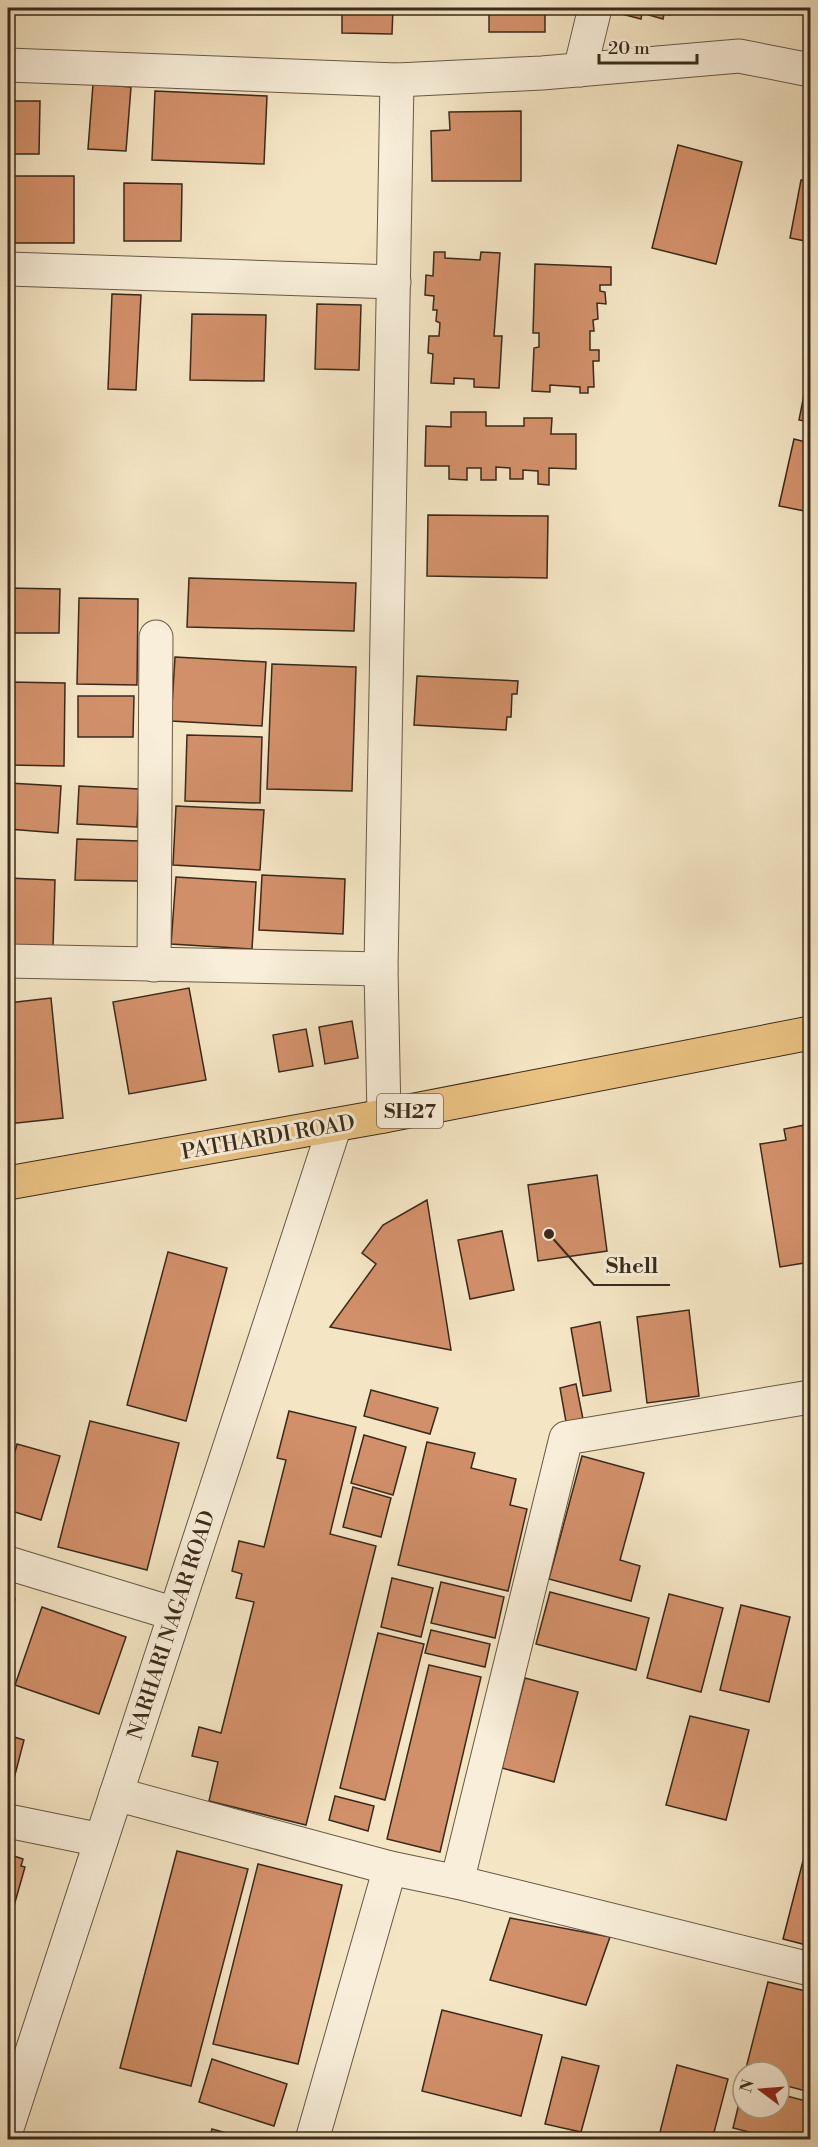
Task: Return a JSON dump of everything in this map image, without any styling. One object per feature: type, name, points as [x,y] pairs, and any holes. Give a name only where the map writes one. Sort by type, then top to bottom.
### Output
[{"type":"main road","name":"PATHARDI ROAD","points":[[8,1183],[384,1116],[810,1033]]},
{"type":"street","points":[[580,70],[595,8]]},
{"type":"street","points":[[8,65],[397,80],[580,70],[739,56],[810,70]]},
{"type":"street","points":[[384,1116],[381,969],[397,80]]},
{"type":"street","points":[[8,269],[394,282]]},
{"type":"street","points":[[154,965],[156,637]]},
{"type":"street","points":[[8,961],[381,969]]},
{"type":"street","name":"NARHARI NAGAR ROAD","points":[[8,2125],[335,1125]]},
{"type":"street","points":[[457,1882],[566,1438],[810,1397]]},
{"type":"street","points":[[8,1563],[175,1614]]},
{"type":"street","points":[[116,1794],[390,1868],[457,1882],[810,1969]]},
{"type":"street","points":[[8,1821],[101,1840]]},
{"type":"street","points":[[312,2139],[390,1868]]},
{"type":"building","points":[[342,8],[393,8],[392,34],[342,33]]},
{"type":"building","points":[[489,8],[545,8],[545,32],[489,32]]},
{"type":"building","points":[[620,8],[672,8],[670,15],[664,14],[663,19],[642,13],[641,19],[618,13]]},
{"type":"building","points":[[673,8],[696,8],[694,13]]},
{"type":"building","points":[[93,84],[131,87],[126,151],[88,149]]},
{"type":"building","points":[[155,91],[267,96],[264,164],[152,160]]},
{"type":"building","points":[[8,101],[40,101],[39,154],[8,154]]},
{"type":"building","points":[[521,111],[521,181],[432,181],[431,131],[450,130],[449,112]]},
{"type":"building","points":[[678,145],[742,162],[716,264],[652,248]]},
{"type":"building","points":[[8,176],[74,176],[74,243],[8,243]]},
{"type":"building","points":[[801,180],[810,181],[810,242],[790,238]]},
{"type":"building","points":[[124,183],[182,184],[181,241],[124,241]]},
{"type":"building","points":[[434,252],[445,252],[445,258],[480,260],[481,252],[500,253],[494,336],[502,336],[499,388],[474,387],[474,379],[454,378],[454,384],[431,383],[433,354],[428,353],[429,336],[439,336],[440,323],[436,321],[437,310],[433,310],[434,296],[425,295],[426,275],[433,276]]},
{"type":"building","points":[[535,264],[611,267],[611,285],[600,285],[600,291],[605,292],[606,304],[597,303],[598,319],[593,320],[594,331],[590,331],[590,350],[599,350],[599,361],[593,361],[594,387],[588,387],[588,393],[580,393],[580,387],[550,385],[550,392],[532,391],[534,348],[539,347],[539,333],[533,333]]},
{"type":"building","points":[[112,294],[141,295],[136,390],[108,389]]},
{"type":"building","points":[[317,304],[361,305],[359,370],[315,369]]},
{"type":"building","points":[[192,314],[266,315],[264,381],[190,380]]},
{"type":"building","points":[[810,365],[810,422],[799,420]]},
{"type":"building","points":[[451,412],[486,412],[486,426],[524,426],[524,418],[552,418],[551,434],[576,434],[576,469],[549,468],[549,485],[538,484],[538,471],[523,470],[523,479],[510,479],[510,468],[496,467],[496,480],[481,480],[481,468],[467,468],[467,480],[449,479],[449,466],[425,466],[426,426],[451,427]]},
{"type":"building","points":[[794,439],[810,443],[810,512],[779,506]]},
{"type":"building","points":[[428,515],[548,516],[547,578],[427,576]]},
{"type":"building","points":[[189,578],[356,583],[354,631],[187,627]]},
{"type":"building","points":[[8,588],[60,589],[59,633],[8,633]]},
{"type":"building","points":[[79,598],[138,599],[137,685],[77,684]]},
{"type":"building","points":[[175,657],[266,662],[262,726],[171,721]]},
{"type":"building","points":[[272,664],[356,667],[352,791],[267,789]]},
{"type":"building","points":[[417,676],[518,681],[517,694],[512,694],[511,717],[507,717],[506,730],[414,725]]},
{"type":"building","points":[[9,682],[65,683],[64,766],[8,765]]},
{"type":"building","points":[[78,696],[134,696],[133,737],[78,737]]},
{"type":"building","points":[[187,735],[262,737],[260,803],[185,801]]},
{"type":"building","points":[[8,783],[61,786],[58,833],[8,829]]},
{"type":"building","points":[[79,786],[139,789],[137,827],[77,824]]},
{"type":"building","points":[[176,806],[264,810],[260,870],[173,865]]},
{"type":"building","points":[[77,839],[139,841],[138,881],[75,880]]},
{"type":"building","points":[[262,875],[345,879],[343,934],[259,930]]},
{"type":"building","points":[[176,877],[256,882],[252,949],[171,944]]},
{"type":"building","points":[[8,878],[55,880],[53,947],[8,945]]},
{"type":"building","points":[[189,988],[206,1080],[129,1094],[113,1002]]},
{"type":"building","points":[[51,998],[63,1118],[8,1124],[8,1003]]},
{"type":"building","points":[[352,1021],[358,1058],[325,1064],[319,1027]]},
{"type":"building","points":[[306,1029],[313,1066],[279,1072],[273,1035]]},
{"type":"building","points":[[810,1124],[810,1262],[780,1267],[760,1144],[786,1140],[784,1129]]},
{"type":"building","points":[[597,1175],[607,1251],[538,1261],[528,1185]]},
{"type":"building","points":[[427,1200],[451,1350],[330,1327],[376,1264],[362,1253],[383,1225]]},
{"type":"building","points":[[502,1231],[514,1290],[470,1299],[458,1240]]},
{"type":"building","points":[[168,1252],[227,1268],[186,1421],[127,1405]]},
{"type":"building","points":[[689,1310],[699,1396],[647,1403],[637,1317]]},
{"type":"building","points":[[600,1322],[611,1391],[583,1396],[571,1328]]},
{"type":"building","points":[[576,1384],[583,1419],[566,1422],[560,1388]]},
{"type":"building","points":[[371,1390],[438,1408],[430,1434],[364,1416]]},
{"type":"building","points":[[289,1411],[356,1427],[330,1534],[376,1546],[306,1825],[209,1801],[218,1762],[192,1756],[199,1727],[221,1733],[254,1602],[236,1598],[242,1574],[232,1571],[239,1541],[264,1547],[286,1460],[277,1458]]},
{"type":"building","points":[[90,1421],[179,1443],[147,1570],[58,1547]]},
{"type":"building","points":[[364,1435],[406,1447],[393,1495],[351,1483]]},
{"type":"building","points":[[427,1442],[475,1453],[471,1468],[516,1479],[510,1505],[527,1509],[508,1591],[398,1565]]},
{"type":"building","points":[[17,1444],[60,1456],[41,1520],[8,1510],[8,1478]]},
{"type":"building","points":[[582,1456],[644,1473],[620,1560],[640,1566],[631,1601],[549,1579]]},
{"type":"building","points":[[353,1487],[391,1498],[381,1537],[343,1527]]},
{"type":"building","points":[[392,1578],[433,1588],[421,1637],[381,1627]]},
{"type":"building","points":[[441,1582],[504,1597],[495,1638],[431,1623]]},
{"type":"building","points":[[550,1592],[649,1618],[636,1670],[536,1644]]},
{"type":"building","points":[[669,1594],[723,1608],[701,1692],[647,1678]]},
{"type":"building","points":[[8,1597],[15,1599],[8,1622]]},
{"type":"building","points":[[741,1605],[790,1617],[769,1702],[720,1690]]},
{"type":"building","points":[[42,1607],[126,1637],[99,1714],[15,1685]]},
{"type":"building","points":[[431,1630],[490,1644],[485,1667],[425,1653]]},
{"type":"building","points":[[378,1633],[424,1644],[385,1800],[340,1788]]},
{"type":"building","points":[[429,1665],[481,1677],[440,1852],[387,1839]]},
{"type":"building","points":[[525,1678],[578,1692],[554,1782],[502,1768]]},
{"type":"building","points":[[690,1716],[749,1730],[726,1820],[666,1805]]},
{"type":"building","points":[[8,1735],[24,1740],[10,1794],[8,1793]]},
{"type":"building","points":[[335,1796],[374,1806],[368,1831],[329,1820]]},
{"type":"building","points":[[177,1851],[248,1869],[191,2086],[120,2068]]},
{"type":"building","points":[[805,1853],[810,1855],[810,1946],[783,1939]]},
{"type":"building","points":[[8,1854],[23,1859],[21,1866],[25,1867],[8,1927]]},
{"type":"building","points":[[258,1864],[342,1885],[298,2064],[213,2044]]},
{"type":"building","points":[[510,1918],[610,1937],[586,2005],[490,1980]]},
{"type":"building","points":[[768,1982],[810,1992],[810,2092],[791,2087],[791,2060],[748,2060]]},
{"type":"building","points":[[442,2010],[542,2035],[521,2116],[422,2091]]},
{"type":"building","points":[[562,2057],[599,2066],[581,2132],[545,2124]]},
{"type":"building","points":[[212,2059],[287,2084],[274,2126],[199,2102]]},
{"type":"building","points":[[677,2065],[728,2079],[712,2140],[658,2140]]},
{"type":"building","points":[[791,2097],[810,2102],[810,2140],[781,2140],[733,2128],[735,2120],[791,2120]]},
{"type":"building","points":[[212,2129],[252,2140],[209,2140]]},
{"type":"place","name":"Shell","points":[[549,1234]]}]
